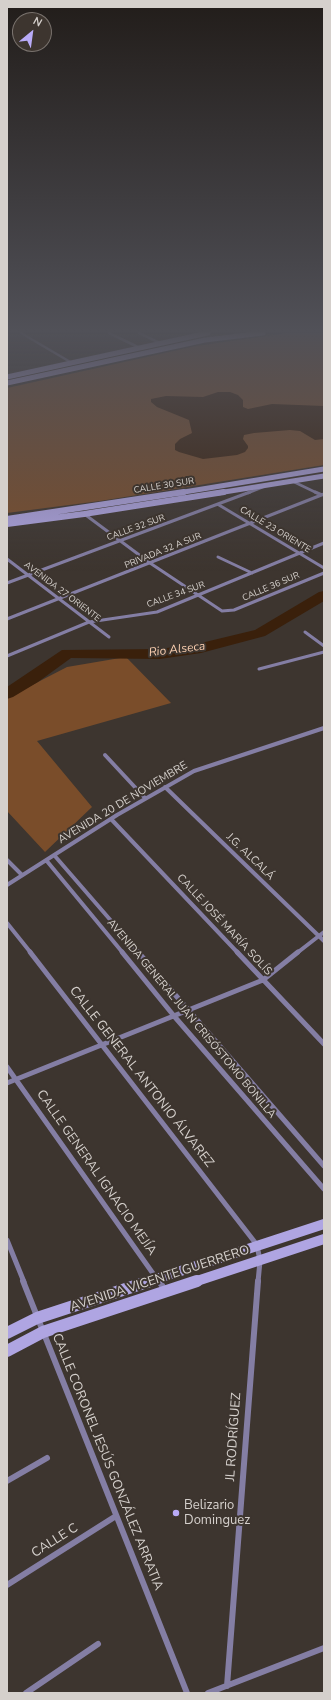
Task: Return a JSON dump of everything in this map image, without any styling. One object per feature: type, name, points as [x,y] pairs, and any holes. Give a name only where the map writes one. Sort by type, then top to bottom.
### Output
[{"type":"main road","name":"CALLE 30 SUR","points":[[7,519],[324,469]]},
{"type":"main road","name":"CALLE 30 SUR","points":[[7,524],[84,514],[324,476]]},
{"type":"main road","name":"AVENIDA VICENTE GUERRERO","points":[[7,1333],[37,1318],[324,1224]]},
{"type":"main road","name":"AVENIDA VICENTE GUERRERO","points":[[7,1351],[42,1332],[324,1239]]},
{"type":"street","points":[[292,481],[323,495]]},
{"type":"street","name":"CALLE 32 SUR","points":[[7,583],[219,505],[269,485]]},
{"type":"street","name":"PRIVADA 32 A SUR","points":[[7,620],[323,495]]},
{"type":"street","name":"CALLE 23 ORIENTE","points":[[219,505],[324,568]]},
{"type":"street","points":[[78,509],[150,563],[198,595]]},
{"type":"street","name":"CALLE 34 SUR","points":[[7,656],[78,628],[89,622],[158,612],[324,543]]},
{"type":"street","points":[[218,557],[252,573]]},
{"type":"street","name":"AVENIDA 27 ORIENTE","points":[[8,560],[109,637]]},
{"type":"street","name":"CALLE 36 SUR","points":[[198,595],[222,611],[234,610],[324,573]]},
{"type":"street","points":[[305,632],[324,646]]},
{"type":"street","points":[[318,642],[324,641]]},
{"type":"street","points":[[259,669],[324,652]]},
{"type":"street","name":"AVENIDA 20 DE NOVIEMBRE","points":[[7,885],[145,798],[210,764],[324,728]]},
{"type":"street","points":[[105,755],[145,798]]},
{"type":"street","name":"J.G. ALCALÁ","points":[[164,787],[324,941]]},
{"type":"street","name":"CALLE JOSÉ MARÍA SOLÍS","points":[[111,819],[324,1044]]},
{"type":"street","name":"AVENIDA GENERAL JUAN CRISÓSTOMO BONILLA","points":[[54,855],[324,1166]]},
{"type":"street","points":[[7,860],[22,875]]},
{"type":"street","name":"AVENIDA GENERAL JUAN CRISÓSTOMO BONILLA","points":[[46,860],[174,1016],[324,1189]]},
{"type":"street","name":"CALLE GENERAL ANTONIO ÁLVAREZ","points":[[7,923],[257,1245]]},
{"type":"street","points":[[7,1083],[263,980],[324,932]]},
{"type":"street","name":"CALLE GENERAL IGNACIO MEJÍA","points":[[7,1067],[166,1292]]},
{"type":"street","name":"CALLE CORONEL JESÚS GONZÁLEZ ARRATIA","points":[[7,1240],[42,1332],[187,1693]]},
{"type":"street","name":"JL RODRÍGUEZ","points":[[227,1686],[260,1261],[257,1245]]},
{"type":"street","points":[[7,1482],[47,1458]]},
{"type":"street","name":"CALLE C","points":[[7,1585],[116,1516]]},
{"type":"street","points":[[26,1693],[98,1644]]},
{"type":"street","points":[[208,1693],[324,1648]]},
{"type":"shaded area","points":[[7,412],[324,412],[324,465],[100,501],[7,513]]},
{"type":"shaded area","points":[[170,412],[324,412],[324,439],[315,440],[300,431],[290,430],[254,433],[244,435],[243,439],[248,446],[245,452],[237,455],[203,459],[175,450],[175,444],[180,439],[192,433],[189,420]]},
{"type":"shaded area","points":[[126,657],[171,703],[37,741],[92,807],[45,852],[7,811],[7,698],[67,667]]},
{"type":"waterway","name":"Rio Alseca","points":[[7,694],[32,679],[41,671],[68,653],[160,654],[201,648],[260,633],[324,595]]},
{"type":"place","name":"Belizario Dominguez","points":[[176,1513]]}]
